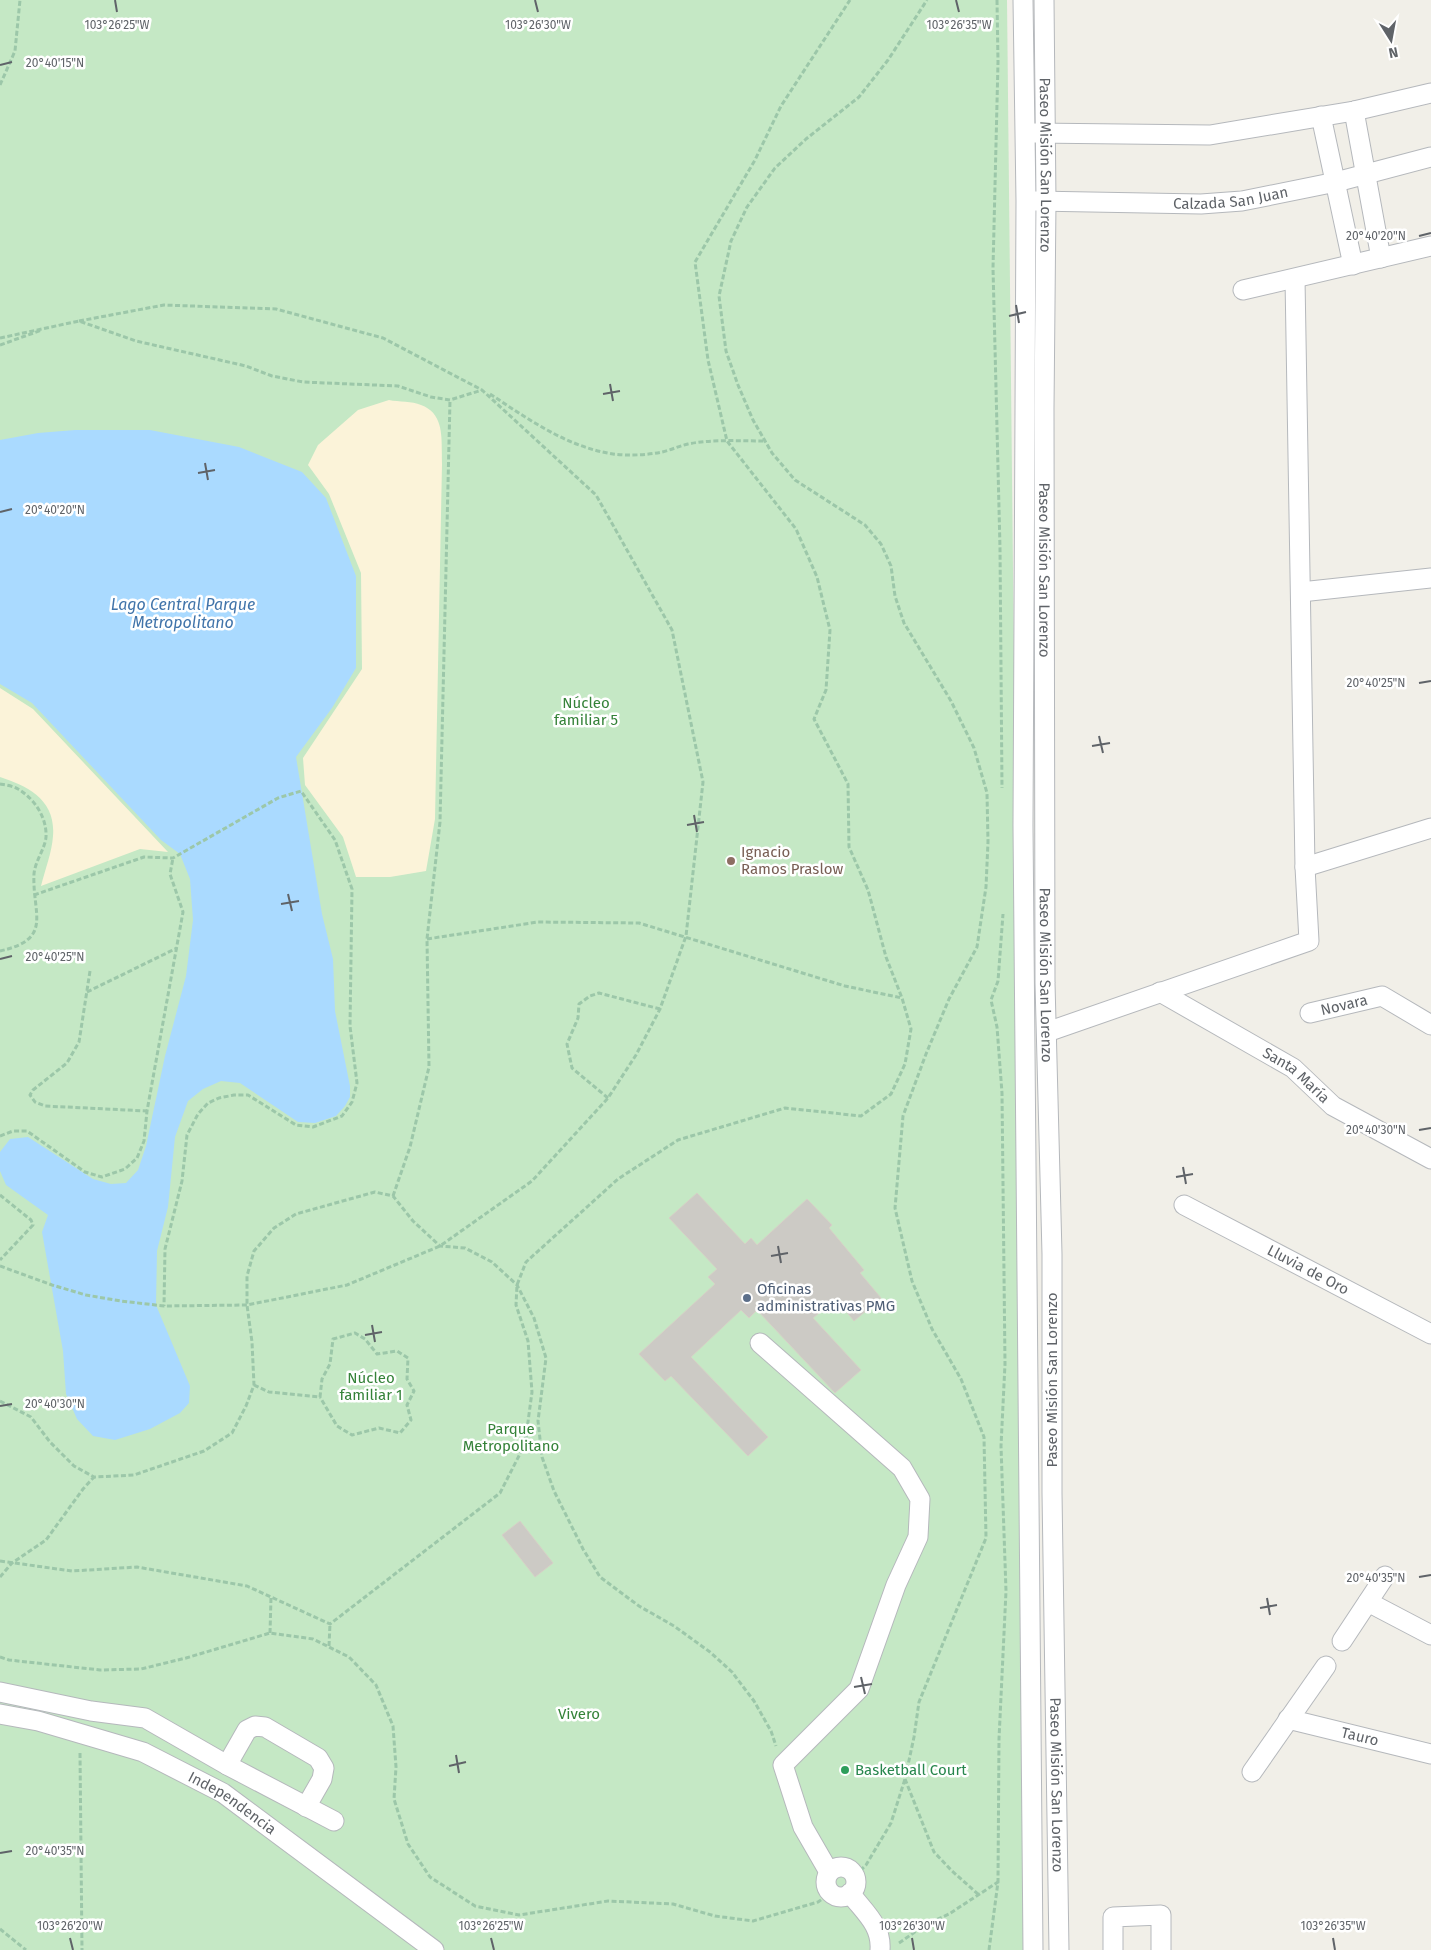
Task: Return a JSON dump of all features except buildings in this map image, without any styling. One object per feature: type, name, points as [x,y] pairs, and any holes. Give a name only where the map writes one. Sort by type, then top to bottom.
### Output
[{"type":"street","name":"Paseo Misión San Lorenzo","points":[[1024,0],[1026,201],[1023,836],[1033,1950]]},
{"type":"street","name":"Paseo Misión San Lorenzo","points":[[1044,0],[1046,133],[1044,419],[1047,1032],[1052,1254],[1052,1493],[1059,1950]]},
{"type":"street","points":[[1025,133],[1210,135],[1354,111],[1431,93]]},
{"type":"street","points":[[1354,111],[1381,258]]},
{"type":"street","points":[[1321,116],[1353,265]]},
{"type":"street","name":"Calzada San Juan","points":[[1026,201],[1201,204],[1242,201],[1336,182],[1431,157]]},
{"type":"street","points":[[1243,290],[1431,246]]},
{"type":"street","points":[[1047,1032],[1309,941],[1305,867],[1295,279]]},
{"type":"street","points":[[1301,592],[1431,578]]},
{"type":"street","points":[[1305,867],[1431,828]]},
{"type":"street","name":"Santa María","points":[[1160,992],[1293,1068],[1333,1106],[1431,1159]]},
{"type":"street","name":"Novara","points":[[1310,1013],[1382,996],[1431,1025]]},
{"type":"street","name":"Lluvia de Oro","points":[[1184,1205],[1431,1334]]},
{"type":"street","points":[[760,1343],[902,1468],[920,1499],[918,1537],[896,1585],[859,1689],[782,1765],[803,1827],[829,1872]]},
{"type":"street","points":[[1342,1641],[1385,1576]]},
{"type":"street","points":[[1368,1602],[1431,1635]]},
{"type":"street","points":[[1252,1772],[1326,1666]]},
{"type":"street","points":[[0,1692],[91,1712],[145,1718],[227,1765],[334,1821]]},
{"type":"street","name":"Independencia","points":[[0,1714],[38,1721],[143,1752],[223,1793],[434,1950]]},
{"type":"street","name":"Tauro","points":[[1288,1719],[1431,1754]]},
{"type":"street","points":[[227,1765],[247,1730],[255,1726],[265,1727],[318,1758],[324,1768],[322,1779],[306,1807]]},
{"type":"street","points":[[852,1885],[839,1897],[831,1893],[826,1885],[829,1872],[837,1867],[842,1867],[852,1872],[852,1885],[875,1923],[881,1939],[888,1948]]},
{"type":"street","points":[[1113,1950],[1114,1917],[1161,1915],[1161,1950]]},
{"type":"path","points":[[0,85],[15,52],[20,0]]},
{"type":"path","points":[[328,1646],[330,1624],[500,1492],[525,1444],[532,1392],[528,1341],[516,1305],[518,1285],[526,1262],[618,1179],[678,1140],[785,1108],[861,1116],[891,1094],[905,1064],[911,1028],[886,957],[868,890],[848,847],[848,784],[814,719],[826,690],[830,630],[817,577],[796,529],[726,440],[708,360],[694,262],[755,160],[781,106],[850,0]]},
{"type":"path","points":[[852,1885],[891,1822],[905,1779],[919,1702],[986,1538],[984,1437],[961,1379],[932,1329],[912,1281],[895,1208],[903,1116],[949,999],[977,948],[986,887],[988,842],[987,793],[971,740],[952,701],[904,623],[895,596],[891,566],[881,544],[864,525],[796,480],[772,453],[753,420],[726,351],[719,296],[732,241],[747,207],[775,168],[806,139],[859,97],[888,60],[927,0]]},
{"type":"path","points":[[997,0],[998,62],[993,268],[1000,548],[1002,792]]},
{"type":"path","points":[[0,338],[54,325],[164,305],[276,309],[383,338],[482,390],[531,422],[564,439],[590,449],[614,454],[638,455],[662,452],[689,444],[726,440],[765,441]]},
{"type":"path","points":[[78,321],[136,342],[246,366],[272,376],[332,384],[398,386],[430,397],[450,400],[482,390]]},
{"type":"path","points":[[0,345],[54,325]]},
{"type":"path","points":[[0,1266],[52,1285],[86,1294],[164,1306],[247,1305],[346,1285],[440,1246],[532,1181],[608,1098],[636,1055],[660,1009],[686,936],[703,782],[672,630],[596,495],[482,390]]},
{"type":"path","points":[[393,1196],[410,1147],[429,1067],[427,938],[440,822],[450,400]]},
{"type":"path","points":[[0,784],[18,789],[32,800],[43,817],[46,838],[34,871],[34,894],[38,921],[33,936],[17,947],[0,951]]},
{"type":"path","points":[[34,894],[144,857],[173,858],[278,798],[301,791],[335,840],[352,889],[350,1026],[357,1084],[352,1102],[342,1116],[313,1127],[296,1125],[248,1095],[234,1095],[219,1098],[208,1103],[198,1114],[188,1135],[182,1181],[165,1249],[164,1306]]},
{"type":"path","points":[[0,1136],[13,1131],[27,1131],[85,1172],[102,1177],[125,1169],[137,1158],[144,1141],[147,1111],[183,912],[170,874],[173,858]]},
{"type":"path","points":[[989,1950],[998,1882],[999,1739],[1006,1592],[1000,1446],[1005,1364],[1002,1093],[997,1027],[991,1000],[998,981],[1004,907]]},
{"type":"path","points":[[427,938],[538,922],[639,923],[845,986],[902,998]]},
{"type":"path","points":[[86,992],[177,948]]},
{"type":"path","points":[[90,971],[79,1042],[67,1063],[33,1090],[30,1095],[35,1102],[46,1106],[147,1111]]},
{"type":"path","points":[[608,1098],[572,1068],[567,1044],[578,1018],[579,1004],[598,993],[660,1009]]},
{"type":"path","points":[[0,1401],[31,1417],[50,1442],[74,1466],[94,1477],[134,1474],[204,1451],[232,1433],[254,1385],[252,1342],[247,1305],[247,1276],[254,1251],[274,1228],[296,1214],[333,1202],[376,1192],[393,1196],[413,1221],[440,1246],[465,1248],[492,1262],[518,1285],[534,1318],[546,1358],[538,1421],[542,1457],[554,1491],[583,1548],[600,1577],[639,1606],[674,1626],[710,1652],[732,1672],[754,1701],[770,1731],[782,1765]]},
{"type":"path","points":[[0,1195],[31,1220],[33,1225],[0,1260]]},
{"type":"path","points":[[355,1333],[365,1340],[377,1354],[397,1351],[408,1358],[407,1379],[414,1391],[407,1405],[411,1420],[400,1433],[379,1428],[352,1435],[337,1426],[320,1397],[322,1379],[330,1364],[333,1339],[355,1333]]},
{"type":"path","points":[[254,1385],[269,1392],[320,1397]]},
{"type":"path","points":[[0,1577],[12,1563],[46,1540],[83,1488],[94,1477]]},
{"type":"path","points":[[0,1561],[72,1571],[137,1567],[247,1586],[330,1624]]},
{"type":"path","points":[[270,1633],[271,1597]]},
{"type":"path","points":[[0,1657],[9,1660],[100,1670],[141,1669],[186,1658],[270,1633],[313,1639],[349,1657],[376,1685],[393,1726],[396,1767],[394,1799],[408,1844],[430,1877],[474,1906],[519,1915],[608,1901],[673,1904],[715,1916],[753,1921],[818,1902],[831,1893]]},
{"type":"path","points":[[80,1734],[82,1950]]},
{"type":"path","points":[[905,1779],[934,1852],[979,1895]]},
{"type":"path","points":[[888,1948],[925,1925],[949,1914],[998,1882]]},
{"type":"path","points":[[0,1929],[26,1950]]},
{"type":"green space","name":"Parque Metropolitano","points":[[0,0],[1007,0],[1026,1807],[1025,1950],[0,1950]]},
{"type":"sand","points":[[389,400],[414,403],[429,409],[435,415],[442,438],[435,819],[426,871],[390,877],[356,877],[343,837],[305,785],[303,758],[362,669],[361,573],[329,494],[308,465],[318,445],[358,410]]},
{"type":"sand","points":[[0,688],[33,709],[168,852],[140,849],[41,886],[51,848],[53,823],[45,804],[38,796],[21,785],[0,777]]},
{"type":"water","name":"Lago Central Parque Metropolitano","points":[[75,430],[150,430],[239,447],[302,472],[326,498],[356,576],[356,668],[332,708],[296,757],[322,914],[333,959],[335,1011],[350,1086],[350,1097],[336,1116],[315,1123],[298,1122],[240,1083],[221,1081],[203,1089],[188,1101],[175,1137],[168,1207],[157,1251],[156,1305],[190,1386],[189,1403],[180,1413],[150,1429],[115,1440],[93,1436],[77,1419],[66,1394],[63,1351],[42,1232],[48,1215],[6,1185],[0,1171],[0,1152],[10,1139],[28,1137],[93,1179],[111,1184],[126,1183],[138,1170],[146,1146],[165,1056],[186,976],[193,920],[190,879],[180,854],[161,840],[32,703],[0,684],[0,440],[38,433]]},
{"type":"place","name":"Ignacio Ramos Praslow","points":[[731,861]]},
{"type":"place","name":"Oficinas administrativas PMG","points":[[747,1298]]},
{"type":"place","name":"Basketball Court","points":[[845,1770]]},
{"type":"park label","name":"Núcleo familiar 5","points":[[586,712]]},
{"type":"park label","name":"Núcleo familiar 1","points":[[371,1386]]},
{"type":"park label","name":"Vivero","points":[[579,1714]]}]
